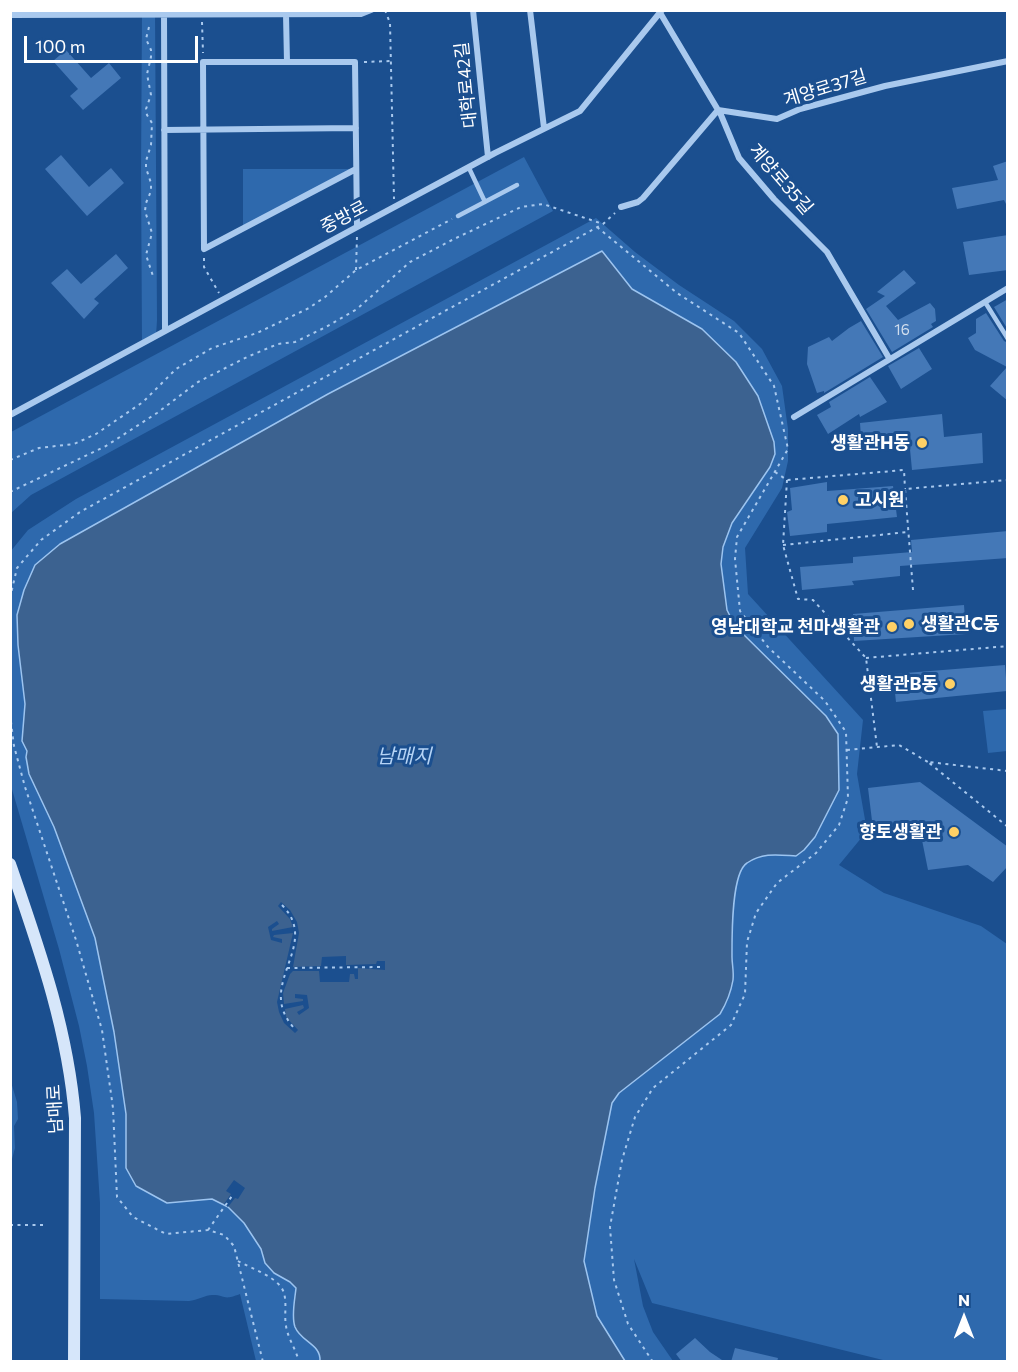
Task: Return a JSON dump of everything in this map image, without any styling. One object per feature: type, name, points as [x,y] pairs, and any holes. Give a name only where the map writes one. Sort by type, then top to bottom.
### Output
[{"type":"street","points":[[10,15],[361,14],[371,10]]},
{"type":"street","name":"대학로42길","points":[[473,10],[488,157]]},
{"type":"street","points":[[530,10],[544,128]]},
{"type":"street","name":"중방로","points":[[10,415],[488,157],[580,111],[660,12]]},
{"type":"street","name":"계양로35길","points":[[660,12],[718,110],[739,158],[774,199],[827,252],[889,358]]},
{"type":"street","points":[[164,13],[165,331]]},
{"type":"street","points":[[286,14],[287,62]]},
{"type":"street","name":"계양로37길","points":[[718,110],[777,118],[800,109],[885,86],[1008,61]]},
{"type":"street","points":[[356,169],[204,249],[203,62],[355,62],[357,227]]},
{"type":"street","points":[[621,207],[638,202],[643,198],[718,110]]},
{"type":"street","points":[[164,130],[356,128]]},
{"type":"street","points":[[794,417],[1008,288]]},
{"type":"street","name":"남매로","points":[[10,864],[54,997],[72,1078],[75,1118],[74,1362]]},
{"type":"lane","points":[[469,168],[485,202]]},
{"type":"lane","points":[[458,216],[517,185]]},
{"type":"lane","points":[[985,302],[1008,339]]},
{"type":"path","points":[[385,10],[390,23],[394,208]]},
{"type":"path","points":[[202,15],[203,62]]},
{"type":"path","points":[[149,27],[146,39],[151,50],[151,57],[147,74],[151,94],[146,109],[147,116],[152,123],[152,134],[146,168],[151,191],[145,211],[152,233],[146,255],[153,276]]},
{"type":"path","points":[[355,62],[391,61]]},
{"type":"path","points":[[10,492],[106,446],[157,413],[198,382],[247,357],[278,344],[295,342],[324,328],[357,309],[410,262],[521,207],[543,204],[603,224]]},
{"type":"path","points":[[10,598],[17,568],[40,540],[80,512],[603,224],[621,207]]},
{"type":"path","points":[[10,460],[39,448],[74,444],[96,434],[143,402],[176,369],[212,348],[257,333],[309,308],[326,297],[356,270],[458,216]]},
{"type":"path","points":[[356,270],[357,227]]},
{"type":"path","points":[[597,227],[677,293],[739,333],[774,386],[788,450],[737,537],[735,559],[740,611],[768,647],[825,701],[846,732],[847,750],[848,798],[838,825],[816,853],[777,883],[756,913],[747,942],[745,994],[731,1025],[653,1088],[635,1117],[622,1160],[610,1227],[614,1280],[628,1324],[653,1362]]},
{"type":"path","points":[[204,249],[204,267],[223,300]]},
{"type":"path","points":[[775,472],[787,480],[904,470],[913,590]]},
{"type":"path","points":[[787,480],[783,545],[798,599],[813,600],[866,658],[877,747]]},
{"type":"path","points":[[905,489],[1008,480]]},
{"type":"path","points":[[783,545],[908,532]]},
{"type":"path","points":[[866,658],[1008,646]]},
{"type":"path","points":[[10,714],[14,746],[25,787],[76,940],[102,1030],[113,1108],[117,1197],[133,1217],[166,1234],[208,1230],[224,1235],[234,1246],[263,1362]]},
{"type":"path","points":[[847,750],[899,745],[928,762],[1008,827]]},
{"type":"path","points":[[928,762],[1008,771]]},
{"type":"path","points":[[282,905],[294,922],[296,933],[280,995],[280,1007],[285,1018],[294,1028]]},
{"type":"path","points":[[287,968],[382,966]]},
{"type":"path","points":[[208,1230],[232,1196]]},
{"type":"path","points":[[10,1225],[43,1225]]},
{"type":"path","points":[[238,1262],[279,1283],[284,1292],[286,1324],[299,1362]]},
{"type":"shaded area","points":[[155,10],[157,320],[156,336],[142,343],[142,11]]},
{"type":"shaded area","points":[[524,157],[553,211],[31,495],[11,513],[11,432]]},
{"type":"shaded area","points":[[243,169],[356,169],[243,229]]},
{"type":"shaded area","name":"남매지","points":[[596,218],[635,252],[679,285],[734,321],[762,349],[782,386],[788,429],[788,461],[782,488],[745,548],[748,594],[863,720],[857,774],[867,831],[839,865],[884,893],[981,926],[1007,944],[1007,1361],[887,1361],[652,1303],[634,1259],[643,1306],[653,1332],[673,1361],[256,1361],[240,1294],[227,1297],[210,1295],[189,1301],[100,1299],[100,1203],[94,1113],[87,1066],[59,949],[11,786],[10,552],[28,530],[76,499]]},
{"type":"shaded area","points":[[1007,709],[1007,751],[988,753],[983,711]]},
{"type":"shaded area","points":[[11,1082],[17,1102],[18,1119],[14,1126],[15,1148],[12,1159],[10,1157]]},
{"type":"water","name":"남매지","points":[[602,251],[632,289],[702,329],[736,362],[758,396],[774,442],[775,454],[770,467],[732,523],[723,547],[721,564],[727,610],[739,630],[826,716],[838,734],[839,790],[815,837],[804,850],[796,856],[759,857],[747,863],[742,869],[735,892],[733,980],[720,1014],[619,1093],[612,1103],[595,1188],[584,1261],[597,1316],[625,1361],[320,1361],[317,1351],[295,1327],[293,1313],[296,1288],[274,1273],[265,1263],[261,1249],[244,1223],[228,1207],[212,1199],[167,1203],[136,1186],[126,1168],[126,1114],[114,1032],[95,938],[54,827],[29,774],[27,751],[22,741],[25,704],[17,615],[24,590],[35,565],[60,544],[328,394]]},
{"type":"pier","points":[[281,902],[290,910],[297,922],[299,933],[293,967],[321,966],[322,957],[346,956],[346,965],[376,964],[377,961],[385,961],[385,970],[358,968],[358,979],[355,979],[354,974],[350,974],[349,982],[320,982],[319,971],[293,971],[283,993],[284,1004],[303,1001],[303,999],[295,998],[295,994],[307,995],[309,1008],[299,1015],[297,1012],[304,1008],[303,1005],[285,1009],[286,1017],[298,1030],[295,1033],[284,1023],[277,1002],[293,933],[274,935],[273,937],[282,939],[282,943],[271,940],[268,927],[277,921],[279,924],[272,931],[293,927],[290,919],[278,906]]},
{"type":"pier","points":[[234,1180],[245,1188],[238,1199],[235,1198],[228,1207],[224,1204],[231,1194],[226,1191]]},
{"type":"building","points":[[66,50],[91,78],[109,63],[121,78],[83,110],[70,96],[78,89],[53,61]]},
{"type":"building","points":[[61,155],[89,187],[111,168],[124,183],[87,216],[45,169]]},
{"type":"building","points":[[1008,161],[1008,204],[1004,200],[957,209],[952,188],[998,180],[993,166]]},
{"type":"building","points":[[1008,235],[1008,270],[969,275],[963,242]]},
{"type":"building","points":[[116,254],[128,268],[94,299],[99,303],[84,319],[51,283],[67,269],[81,284]]},
{"type":"building","points":[[904,270],[916,283],[886,306],[898,320],[930,303],[935,309],[936,321],[931,324],[933,327],[892,352],[866,309],[885,296],[877,292]]},
{"type":"building","points":[[1008,299],[1008,330],[994,307]]},
{"type":"building","points":[[986,313],[1004,341],[1008,343],[1008,401],[990,386],[1007,367],[975,350],[968,338],[976,333],[976,319]]},
{"type":"building","points":[[861,321],[883,357],[824,393],[824,391],[817,393],[807,364],[808,347],[829,337],[832,341]]},
{"type":"building","points":[[919,348],[932,369],[901,389],[888,366]]},
{"type":"building","points":[[870,377],[887,402],[860,417],[859,414],[828,434],[817,415],[831,407],[829,402]]},
{"type":"building","name":"생활관H동","points":[[942,414],[944,437],[982,433],[983,463],[912,470],[910,449],[862,452],[860,423]]},
{"type":"building","name":"고시원","points":[[827,482],[827,491],[893,486],[897,517],[827,524],[827,532],[790,536],[787,512],[792,510],[790,488]]},
{"type":"building","points":[[1008,531],[1008,558],[900,566],[900,576],[852,581],[854,585],[802,590],[800,567],[853,563],[853,557],[912,552],[911,540]]},
{"type":"building","name":"생활관C동","points":[[964,605],[966,634],[854,641],[853,614]]},
{"type":"building","name":"생활관B동","points":[[1005,665],[1007,691],[896,702],[893,674]]},
{"type":"building","name":"향토생활관","points":[[920,782],[1008,847],[1008,866],[993,882],[968,865],[928,870],[920,830],[912,825],[873,829],[868,788]]},
{"type":"building","points":[[695,1338],[725,1362],[682,1362],[676,1354]]},
{"type":"building","points":[[735,1348],[778,1358],[777,1362],[731,1362]]},
{"type":"place","name":"생활관H동","points":[[922,443]]},
{"type":"place","name":"고시원","points":[[843,500]]},
{"type":"place","name":"생활관C동","points":[[909,624]]},
{"type":"place","name":"영남대학교 천마생활관","points":[[892,627]]},
{"type":"place","name":"생활관B동","points":[[950,684]]},
{"type":"place","name":"향토생활관","points":[[954,832]]}]
